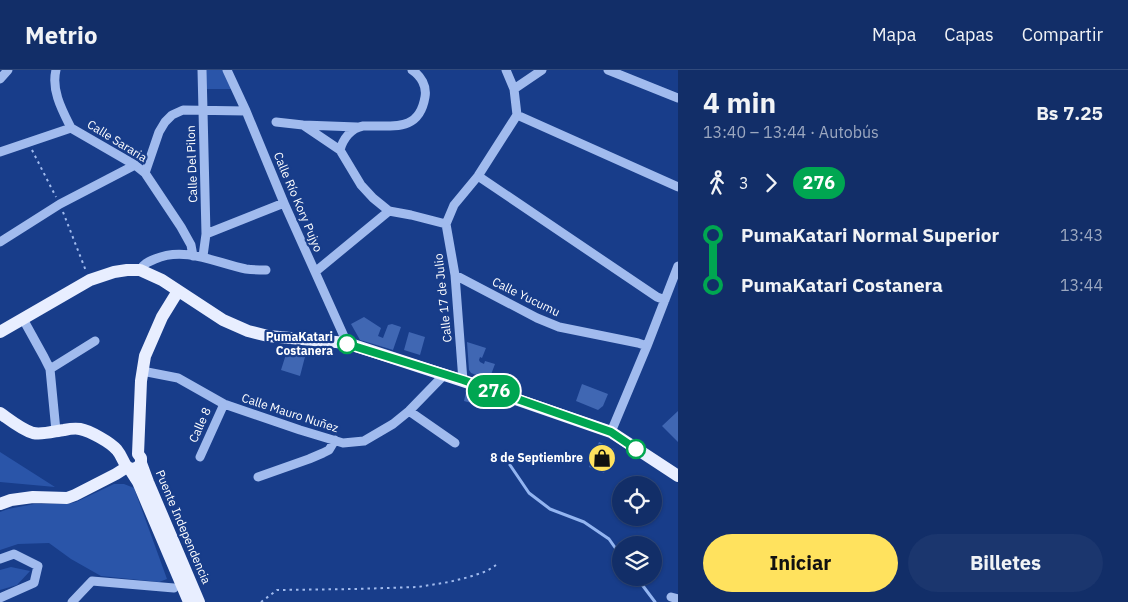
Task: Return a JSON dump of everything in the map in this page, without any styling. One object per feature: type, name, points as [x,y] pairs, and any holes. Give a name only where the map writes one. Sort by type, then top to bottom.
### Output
[{"type":"main road","points":[[0,332],[90,280],[114,272],[140,270],[162,280],[223,320],[248,331],[268,336],[347,344],[463,380],[611,432],[678,476]]},
{"type":"main road","points":[[0,504],[11,500],[33,497],[67,498],[116,474],[132,462],[145,356],[162,317],[178,291]]},
{"type":"main road","name":"Puente Independencia","points":[[0,413],[32,433],[78,429],[85,431],[101,438],[132,462],[199,602]]},
{"type":"main road","name":"Puente Independencia","points":[[144,484],[189,602]]},
{"type":"street","points":[[0,79],[8,70]]},
{"type":"street","points":[[0,152],[71,128],[55,87],[56,70]]},
{"type":"street","name":"Calle Del Pilon","points":[[202,70],[206,234],[202,256]]},
{"type":"street","name":"Calle Río Kory Pujyo","points":[[227,70],[347,344]]},
{"type":"street","points":[[276,122],[357,127],[404,125],[415,120],[421,114],[426,93],[422,80],[412,70]]},
{"type":"street","points":[[303,125],[340,150],[361,185],[389,211],[446,224],[454,206],[478,176],[516,115],[514,89],[506,70]]},
{"type":"street","points":[[514,89],[542,70]]},
{"type":"street","points":[[608,70],[678,98]]},
{"type":"street","points":[[145,173],[159,132],[172,115],[182,110],[246,111]]},
{"type":"street","points":[[516,115],[678,188]]},
{"type":"street","points":[[340,150],[347,136],[357,127]]},
{"type":"street","name":"Calle Sararia","points":[[71,128],[135,165],[145,173],[191,246],[193,256]]},
{"type":"street","points":[[0,242],[60,204],[135,165]]},
{"type":"street","points":[[478,176],[657,297],[665,300]]},
{"type":"street","points":[[206,234],[284,203]]},
{"type":"street","points":[[315,272],[389,211]]},
{"type":"street","name":"Calle 17 de Julio","points":[[446,224],[455,275],[463,380]]},
{"type":"street","points":[[140,270],[143,265],[170,254],[202,256],[249,270],[266,270]]},
{"type":"street","points":[[611,432],[678,266]]},
{"type":"street","name":"Calle Yucumu","points":[[455,275],[537,318],[559,327],[647,346]]},
{"type":"street","points":[[23,319],[50,369],[56,431]]},
{"type":"street","points":[[50,369],[95,341]]},
{"type":"street","name":"Calle Mauro Nuñez","points":[[142,371],[178,378],[224,404],[344,443],[364,441],[393,424],[409,411],[444,375]]},
{"type":"street","name":"Calle 8","points":[[200,457],[224,404]]},
{"type":"street","points":[[409,411],[455,443]]},
{"type":"street","points":[[258,477],[323,453],[329,450],[335,440]]},
{"type":"street","points":[[0,558],[14,554],[38,566],[34,583],[0,598]]},
{"type":"street","points":[[72,602],[92,581],[174,588]]},
{"type":"path","points":[[260,602],[277,590],[418,587],[470,577],[496,566]]},
{"type":"shaded area","points":[[205,70],[228,70],[231,89],[207,89],[205,85]]},
{"type":"shaded area","points":[[0,452],[55,487],[0,482]]},
{"type":"shaded area","points":[[114,484],[124,484],[134,488],[167,579],[159,582],[101,576],[71,559],[49,543],[18,544],[0,550],[0,512],[34,504],[68,504]]},
{"type":"shaded area","points":[[11,567],[30,571],[17,585],[0,590],[0,570]]},
{"type":"building","points":[[364,317],[381,328],[378,336],[383,338],[388,325],[392,324],[401,327],[393,350],[360,340],[351,324]]},
{"type":"building","points":[[409,332],[425,337],[420,355],[404,350]]},
{"type":"building","points":[[467,342],[486,348],[482,358],[480,357],[479,360],[484,364],[485,361],[495,364],[489,380],[471,373],[469,370]]},
{"type":"building","points":[[288,348],[306,353],[300,376],[281,370]]},
{"type":"building","points":[[582,384],[608,394],[603,406],[598,410],[576,401]]},
{"type":"building","points":[[466,392],[486,397],[483,406],[464,401]]},
{"type":"building","points":[[678,411],[678,442],[662,426]]},
{"type":"building","name":"8 de Septiembre","points":[[599,442],[614,449],[604,473],[589,467]]},
{"type":"waterway","points":[[510,465],[529,493],[550,509],[584,522],[609,539],[612,543]]},
{"type":"waterway","points":[[643,586],[655,602]]},
{"type":"bus line","name":"276","points":[[347,344],[463,380],[611,432],[636,449]]},
{"type":"place","name":"PumaKatari Costanera","points":[[347,344]]},
{"type":"place","name":"8 de Septiembre","points":[[602,458]]}]
